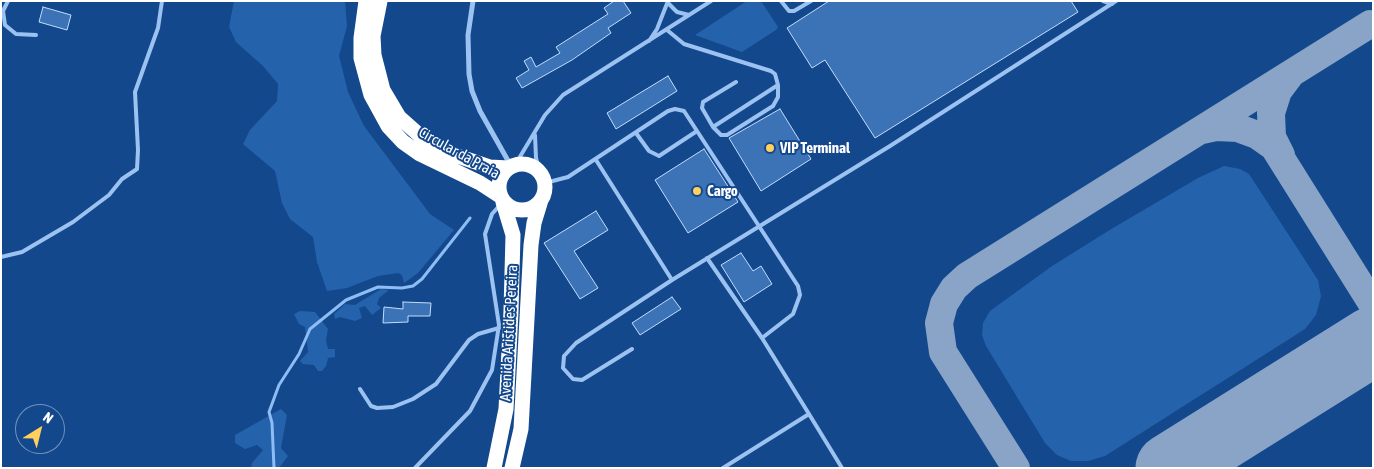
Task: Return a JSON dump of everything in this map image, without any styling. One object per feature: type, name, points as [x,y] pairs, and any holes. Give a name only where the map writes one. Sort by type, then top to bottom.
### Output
[{"type":"highway","name":"Circular da Praia","points":[[366,1],[361,38],[361,58],[371,95],[388,126],[403,142],[420,154],[480,183],[502,199]]},
{"type":"highway","name":"Circular da Praia","points":[[380,1],[373,36],[374,55],[383,90],[399,117],[426,141],[446,152],[476,163],[511,167]]},
{"type":"highway","points":[[529,165],[542,178],[542,200],[537,206],[525,210],[513,209],[502,199],[500,178],[511,167],[529,165]]},
{"type":"highway","name":"Avenida Aristides Pereira","points":[[494,468],[506,408],[513,254],[513,235],[502,199]]},
{"type":"highway","name":"Avenida Aristides Pereira","points":[[512,468],[522,429],[531,245],[534,223],[542,200]]},
{"type":"street","points":[[473,1],[468,35],[469,74],[472,91],[480,111],[511,167]]},
{"type":"lane","points":[[8,1],[3,11],[5,25],[16,34],[36,35]]},
{"type":"lane","points":[[1,257],[22,252],[73,222],[109,195],[122,180],[137,169],[135,92],[158,28],[162,1]]},
{"type":"lane","points":[[511,167],[536,133],[552,105],[563,95],[711,1]]},
{"type":"lane","points":[[781,1],[789,11],[794,11],[810,1]]},
{"type":"lane","points":[[1103,1],[1114,3]]},
{"type":"lane","points":[[647,42],[657,29],[668,2],[676,12],[690,15]]},
{"type":"lane","points":[[632,349],[582,380],[573,379],[563,368],[564,356],[576,343],[672,280],[890,146],[1114,3]]},
{"type":"lane","points":[[667,30],[684,44],[771,71],[775,74],[778,85],[778,97],[773,106],[727,135],[721,134],[713,126],[702,108],[703,102],[736,82]]},
{"type":"lane","points":[[713,126],[778,85]]},
{"type":"lane","points":[[536,133],[535,148],[542,178],[568,177],[675,109],[684,112],[760,225],[798,286],[800,295],[793,314],[762,338]]},
{"type":"lane","points":[[636,133],[649,151],[659,156],[698,131]]},
{"type":"lane","points":[[596,160],[672,280]]},
{"type":"lane","points":[[415,468],[470,411],[492,370],[499,328],[485,234],[492,214],[502,199]]},
{"type":"lane","points":[[707,258],[762,338],[842,468]]},
{"type":"lane","points":[[360,389],[371,406],[377,408],[393,407],[413,399],[436,384],[469,340],[478,334],[499,328]]},
{"type":"lane","points":[[723,468],[808,414]]},
{"type":"shaded area","points":[[234,1],[345,1],[347,26],[339,56],[348,92],[364,126],[430,214],[454,230],[418,273],[404,283],[402,275],[398,273],[378,276],[347,288],[327,291],[317,262],[313,237],[290,219],[282,203],[275,171],[243,144],[250,130],[277,101],[278,84],[263,66],[236,42],[229,27]]},
{"type":"shaded area","points":[[747,1],[761,1],[778,27],[776,30],[742,52],[695,35]]},
{"type":"shaded area","points":[[1224,166],[1240,169],[1249,174],[1318,280],[1321,296],[1316,315],[1305,329],[1105,456],[1088,461],[1071,461],[1057,455],[1045,443],[986,346],[982,335],[983,323],[990,311],[1052,266],[1198,178]]},
{"type":"shaded area","points":[[381,289],[389,290],[379,298],[377,304],[381,308],[372,315],[365,306],[359,308],[362,318],[355,321],[340,317],[335,319],[334,314],[345,304],[355,305]]},
{"type":"shaded area","points":[[300,311],[315,312],[328,329],[326,341],[328,349],[335,349],[335,357],[328,358],[326,366],[322,371],[318,371],[314,365],[303,364],[300,361],[308,352],[305,327],[299,324],[294,314]]},
{"type":"shaded area","points":[[281,409],[287,415],[281,448],[288,456],[279,468],[251,468],[252,463],[263,450],[257,445],[245,449],[235,443],[235,435]]},
{"type":"building","points":[[614,1],[623,1],[631,13],[608,28],[611,33],[572,60],[522,88],[516,78],[529,70],[524,61],[531,57],[536,67],[560,53],[556,47],[608,14],[604,8]]},
{"type":"building","points":[[829,1],[1071,1],[1078,12],[875,138],[825,60],[812,68],[787,28]]},
{"type":"building","points":[[43,7],[71,15],[67,30],[39,22]]},
{"type":"building","points":[[668,76],[677,91],[616,129],[607,113]]},
{"type":"building","name":"VIP Terminal","points":[[780,109],[811,159],[761,191],[729,138]]},
{"type":"building","name":"Cargo","points":[[704,149],[738,202],[688,233],[655,180]]},
{"type":"building","points":[[596,211],[608,230],[574,251],[598,288],[580,299],[544,243]]},
{"type":"building","points":[[741,253],[753,271],[761,266],[772,284],[744,302],[721,265]]},
{"type":"building","points":[[672,297],[681,309],[640,335],[632,323]]},
{"type":"building","points":[[403,302],[431,303],[430,316],[408,316],[408,322],[383,323],[384,307],[403,309]]},
{"type":"waterway","points":[[274,468],[272,423],[269,412],[279,385],[299,354],[310,329],[346,300],[378,287],[402,288],[413,286],[422,279],[470,218]]},
{"type":"taxiway","points":[[1016,468],[943,352],[939,323],[944,304],[954,288],[967,276],[1370,24]]},
{"type":"taxiway","points":[[1281,155],[1272,137],[1271,113],[1278,91],[1290,75]]},
{"type":"taxiway","points":[[1202,130],[1216,127],[1238,128],[1257,135],[1274,147],[1373,305]]},
{"type":"runway","points":[[1170,468],[1373,341]]},
{"type":"place","name":"VIP Terminal","points":[[770,148]]},
{"type":"place","name":"Cargo","points":[[697,191]]}]
